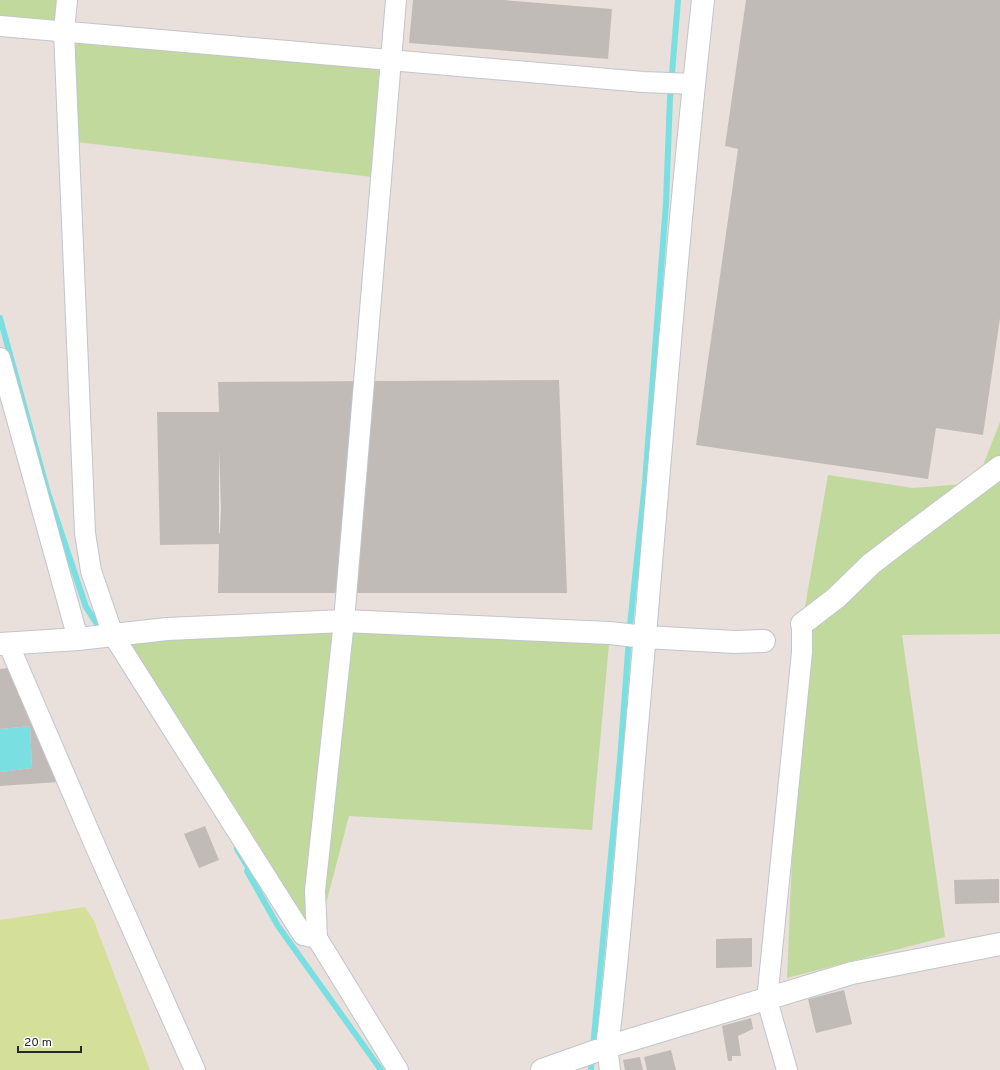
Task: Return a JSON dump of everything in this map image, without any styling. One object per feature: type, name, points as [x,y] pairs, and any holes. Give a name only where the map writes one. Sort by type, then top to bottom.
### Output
[{"type":"street","points":[[67,0],[64,31],[85,533],[91,571],[113,636],[303,935],[317,938]]},
{"type":"street","points":[[396,0],[344,621],[315,891],[317,938],[398,1070]]},
{"type":"street","points":[[610,1070],[607,1047],[629,830],[644,637],[694,84],[703,0]]},
{"type":"street","points":[[0,26],[659,83],[694,84]]},
{"type":"street","points":[[0,358],[78,639]]},
{"type":"street","points":[[787,1070],[767,1000],[802,652],[802,624],[836,598],[871,564],[1000,467]]},
{"type":"street","points":[[195,1070],[4,644],[113,636],[167,629],[344,621],[615,633],[644,637],[735,642],[764,641]]},
{"type":"street","points":[[542,1070],[607,1047],[852,974],[1000,944]]},
{"type":"green space","points":[[0,0],[67,0],[64,31],[0,26]]},
{"type":"green space","points":[[64,31],[391,59],[381,178],[68,141]]},
{"type":"green space","points":[[1000,422],[1000,634],[902,635],[945,937],[787,978],[802,624],[828,475],[913,488],[976,483]]},
{"type":"green space","points":[[344,621],[610,633],[592,830],[349,816],[317,938],[113,635]]},
{"type":"green space","points":[[85,907],[94,921],[150,1070],[0,1070],[0,920]]},
{"type":"water","points":[[30,726],[32,768],[0,772],[0,729]]},
{"type":"building","points":[[413,0],[503,0],[612,9],[608,59],[409,43]]},
{"type":"building","points":[[746,0],[1000,0],[1000,318],[983,435],[936,428],[928,479],[696,445],[738,149],[725,146]]},
{"type":"building","points":[[559,380],[567,593],[218,593],[219,544],[160,545],[157,412],[219,412],[218,382]],"holes":[[[219,449],[221,508],[219,533]]]},
{"type":"building","points":[[8,668],[59,782],[0,786],[0,772],[32,768],[30,726],[0,729],[0,669]]},
{"type":"building","points":[[205,826],[219,860],[199,868],[184,834]]},
{"type":"building","points":[[999,879],[999,903],[955,904],[954,880]]},
{"type":"building","points":[[752,938],[752,967],[716,968],[716,939]]},
{"type":"building","points":[[844,990],[852,1024],[816,1033],[808,999]]},
{"type":"building","points":[[751,1018],[753,1029],[738,1036],[741,1056],[732,1056],[732,1061],[728,1061],[722,1026]]},
{"type":"building","points":[[671,1050],[676,1070],[647,1070],[644,1057]]},
{"type":"building","points":[[640,1057],[643,1070],[625,1070],[623,1060]]},
{"type":"waterway","points":[[593,1047],[620,760],[630,625],[645,483],[666,203],[670,98],[678,0]]},
{"type":"waterway","points":[[0,318],[48,493],[86,607],[103,633]]},
{"type":"waterway","points":[[237,849],[249,869],[247,871],[278,926],[381,1070]]},
{"type":"waterway","points":[[591,1070],[592,1056]]}]
